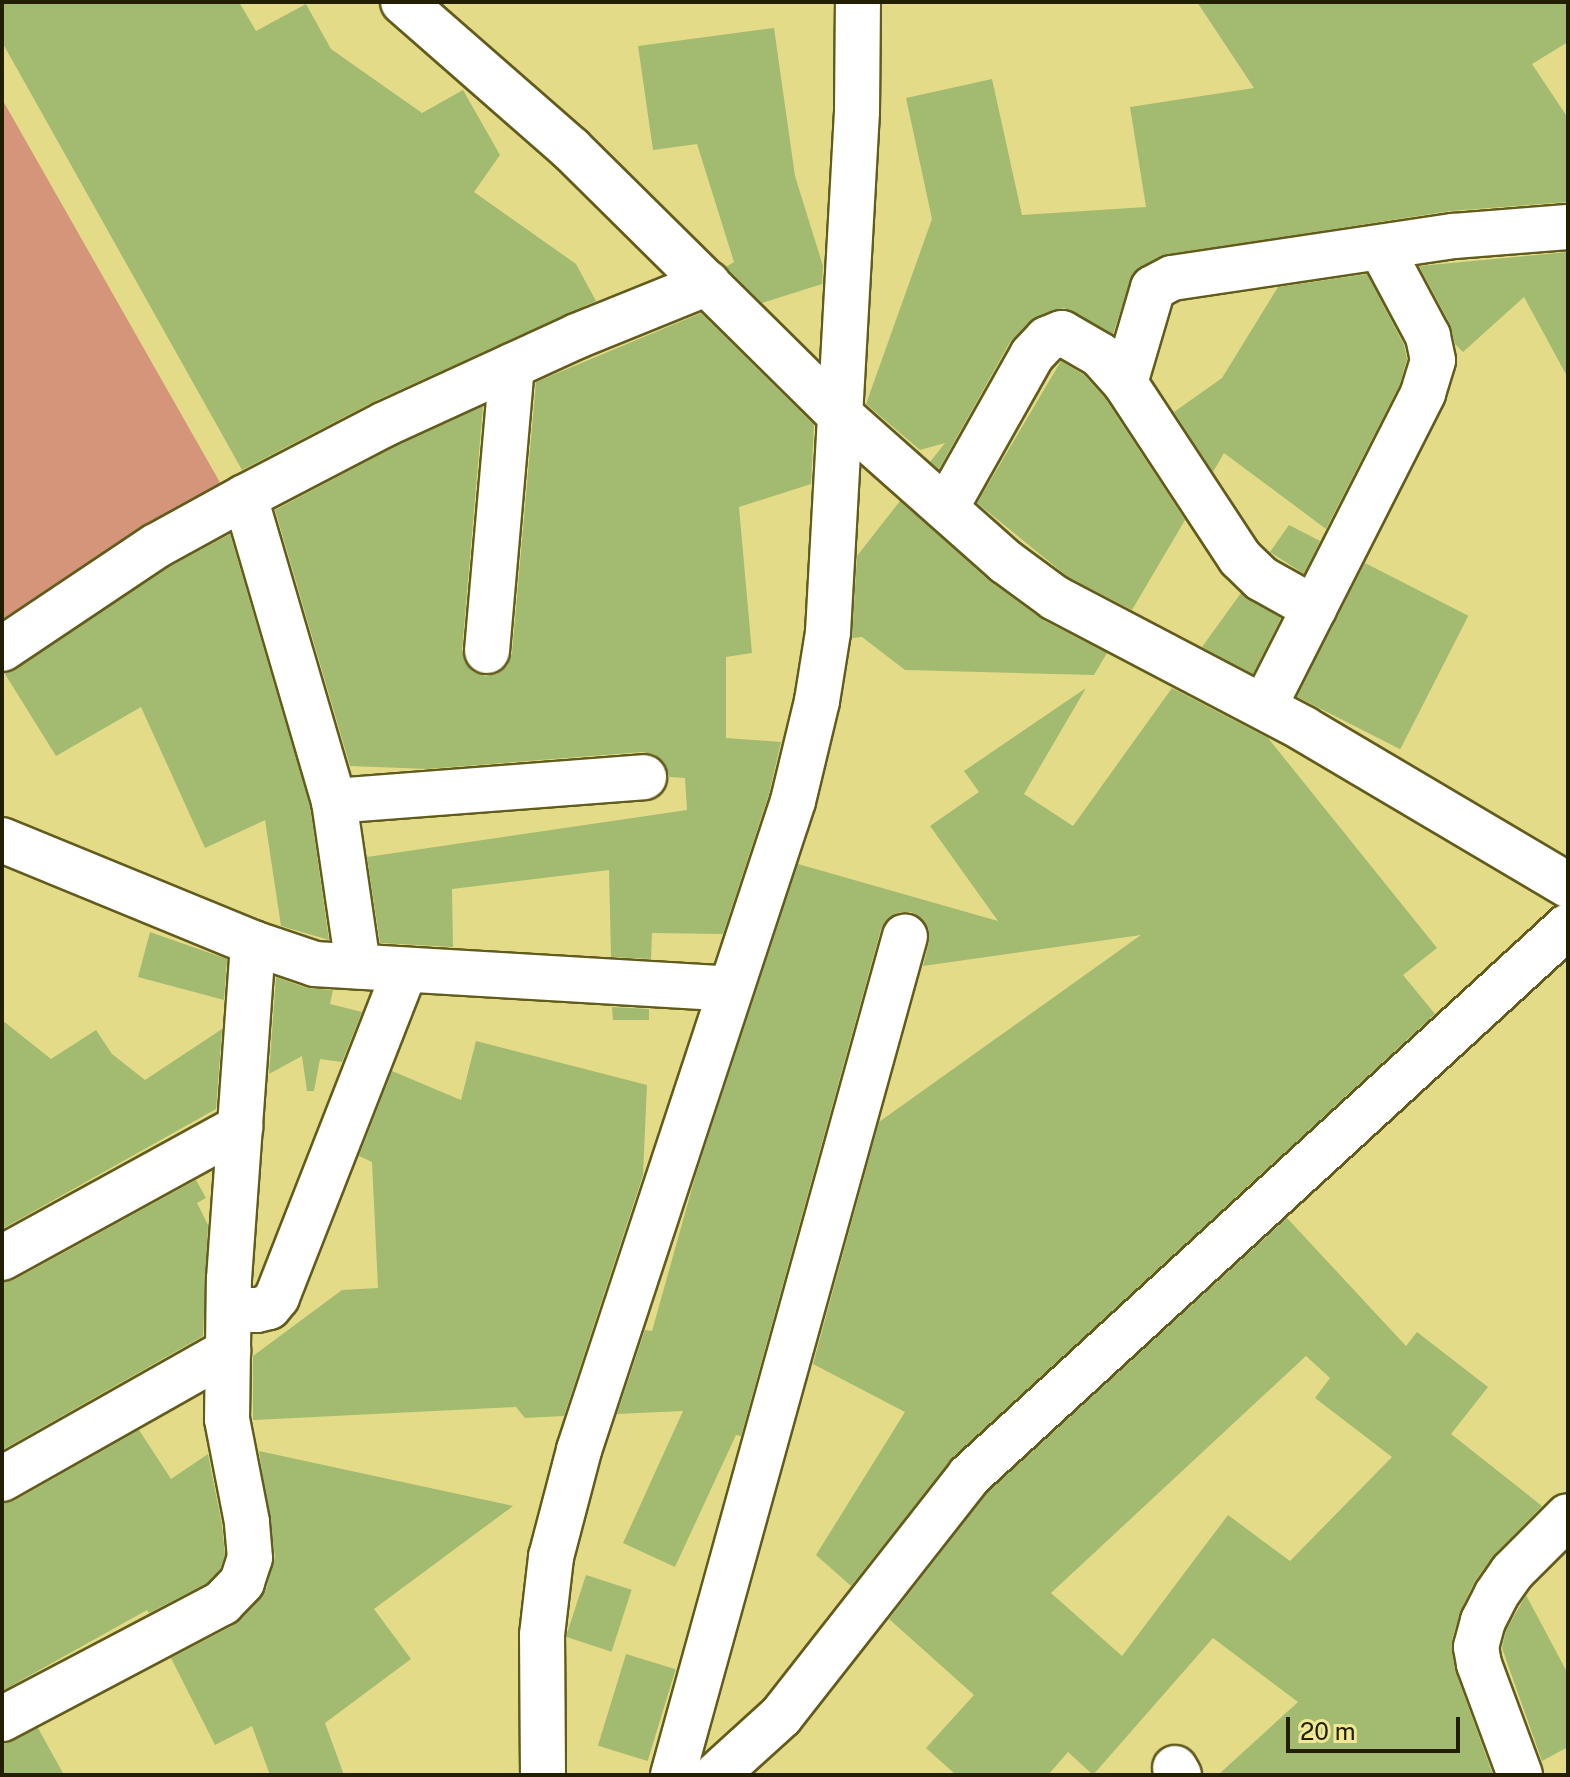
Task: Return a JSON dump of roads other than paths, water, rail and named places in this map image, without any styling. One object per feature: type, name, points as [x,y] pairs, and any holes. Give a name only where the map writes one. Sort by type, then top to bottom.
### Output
[{"type":"street","points":[[403,2],[571,149],[838,413],[947,506],[1006,562],[1055,598],[1264,707],[1568,885]]},
{"type":"street","points":[[543,1775],[542,1635],[551,1557],[579,1450],[793,801],[817,701],[828,632],[857,112],[858,2]]},
{"type":"street","points":[[1125,383],[1153,288],[1172,278],[1454,236],[1568,227]]},
{"type":"street","points":[[1264,707],[1423,393],[1433,360],[1428,336],[1381,248]]},
{"type":"street","points":[[2,649],[156,546],[385,424],[708,283]]},
{"type":"street","points":[[947,506],[1032,355],[1047,339],[1062,333],[1100,355],[1125,383],[1240,558],[1262,579],[1314,608]]},
{"type":"street","points":[[487,651],[512,366]]},
{"type":"street","points":[[245,497],[334,801],[358,966]]},
{"type":"street","points":[[334,801],[644,777]]},
{"type":"street","points":[[2,840],[253,943],[315,964],[730,989]]},
{"type":"street","points":[[716,1775],[781,1716],[969,1476],[1568,926]]},
{"type":"street","points":[[673,1775],[905,936]]},
{"type":"street","points":[[2,1719],[222,1603],[242,1582],[250,1558],[247,1522],[227,1419],[228,1330],[253,943]]},
{"type":"street","points":[[2,1479],[257,1310],[269,1307],[277,1297],[405,970]]},
{"type":"street","points":[[2,1258],[240,1127]]},
{"type":"street","points":[[1520,1775],[1479,1664],[1476,1647],[1483,1621],[1512,1572],[1568,1516]]}]
